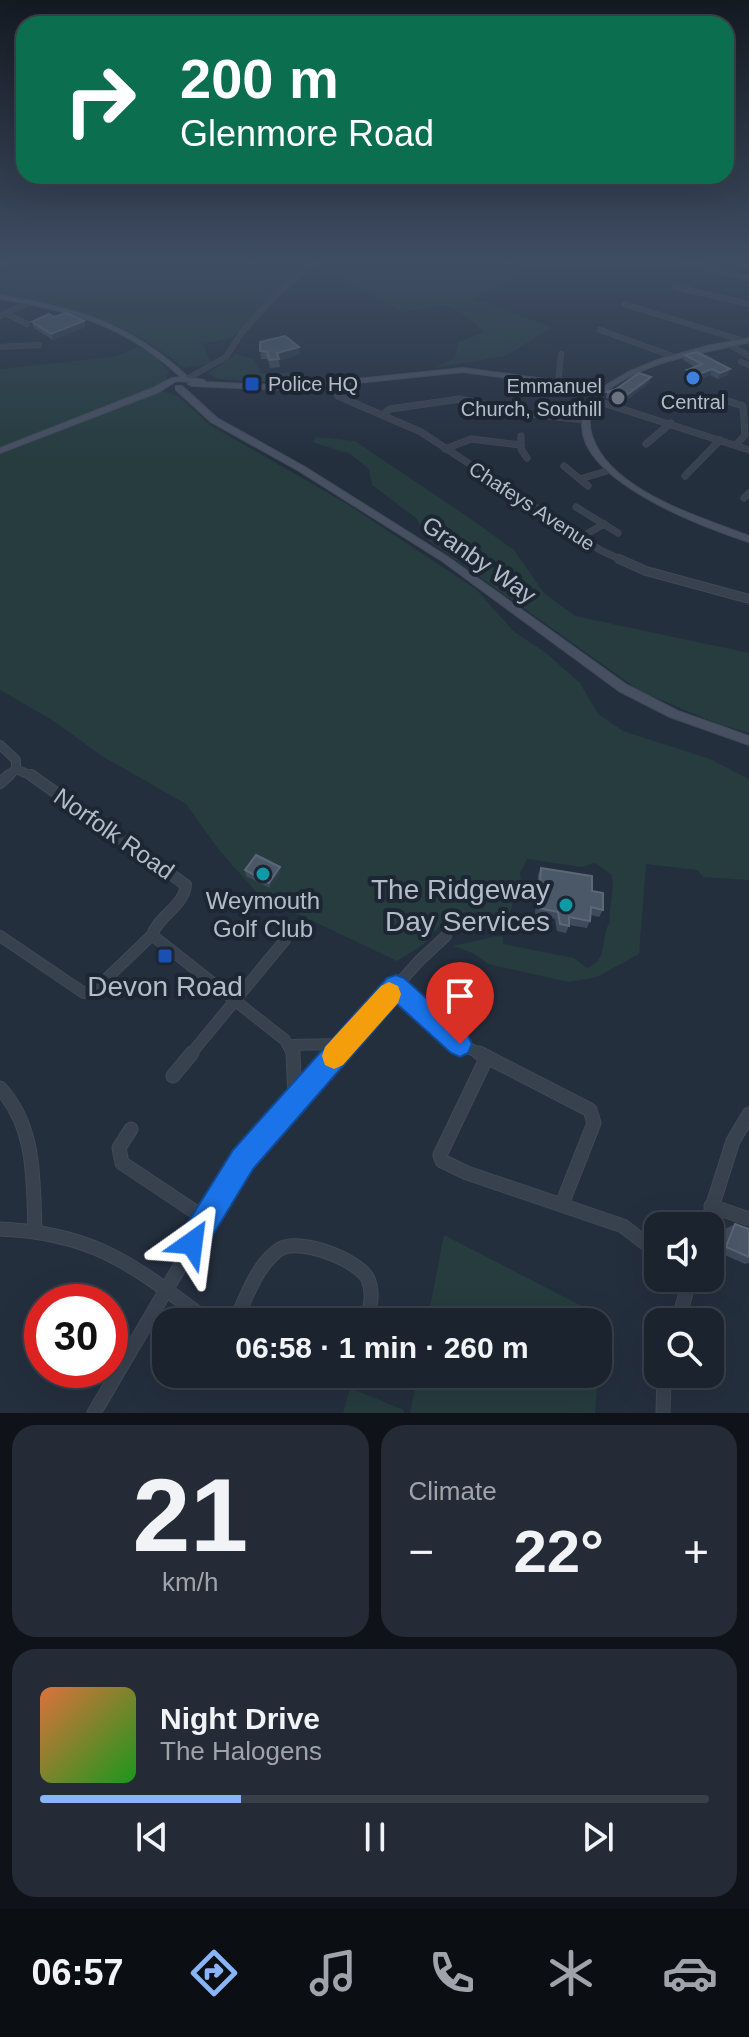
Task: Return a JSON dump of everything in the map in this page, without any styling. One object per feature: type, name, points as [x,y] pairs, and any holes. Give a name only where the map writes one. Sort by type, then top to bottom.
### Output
[{"type":"main road","name":"Granby Way","points":[[116,327],[144,341],[170,363],[192,401],[224,426],[302,469],[445,559],[623,688],[674,714],[749,741]]},
{"type":"main road","points":[[747,341],[675,357],[618,380],[594,400],[585,420],[591,446],[610,470],[669,506],[749,539]]},
{"type":"main road","points":[[0,451],[183,382],[288,388],[463,370],[605,389]]},
{"type":"street","points":[[183,382],[226,357],[247,327]]},
{"type":"street","points":[[700,327],[747,341]]},
{"type":"street","points":[[600,330],[645,343],[675,357]]},
{"type":"street","points":[[728,344],[749,356]]},
{"type":"street","points":[[0,347],[39,345]]},
{"type":"street","points":[[558,383],[561,354]]},
{"type":"street","points":[[741,362],[749,365]]},
{"type":"street","name":"Chafeys Avenue","points":[[332,384],[338,396],[421,432],[578,539],[646,571],[694,587],[749,599]]},
{"type":"street","points":[[383,414],[390,409],[460,399],[530,414],[585,420]]},
{"type":"street","points":[[594,400],[749,450]]},
{"type":"street","points":[[728,401],[743,406],[745,435],[736,445]]},
{"type":"street","points":[[646,444],[671,423]]},
{"type":"street","points":[[521,436],[527,458]]},
{"type":"street","points":[[445,449],[471,439],[521,445]]},
{"type":"street","points":[[685,476],[720,440]]},
{"type":"street","points":[[564,466],[588,486]]},
{"type":"street","points":[[580,479],[610,470]]},
{"type":"street","points":[[576,507],[618,533]]},
{"type":"street","points":[[578,539],[604,524]]},
{"type":"street","name":"Norfolk Road","points":[[0,745],[16,760],[16,769],[25,771],[186,885],[185,895],[155,926],[152,935]]},
{"type":"street","points":[[0,783],[16,769]]},
{"type":"street","points":[[0,936],[84,993],[97,987],[139,943],[152,935],[289,1045],[294,1057],[295,1100]]},
{"type":"street","points":[[94,1413],[243,1159],[437,941],[446,936]]},
{"type":"street","points":[[173,1076],[285,940]]},
{"type":"street","points":[[396,987],[460,1044],[590,1110],[594,1123],[562,1204]]},
{"type":"street","points":[[289,1045],[345,1044]]},
{"type":"street","points":[[487,1057],[440,1155],[442,1161],[467,1173],[623,1226],[644,1242]]},
{"type":"street","points":[[0,1088],[8,1095],[24,1126],[32,1166],[35,1230]]},
{"type":"street","points":[[710,1212],[733,1141],[749,1114]]},
{"type":"street","points":[[131,1129],[119,1148],[122,1163],[206,1219]]},
{"type":"street","points":[[711,1206],[749,1219]]},
{"type":"street","points":[[0,1229],[35,1230],[72,1238],[104,1250],[190,1308]]},
{"type":"street","points":[[242,1308],[267,1260],[277,1249],[297,1243],[359,1267],[366,1275],[373,1297],[370,1308]]},
{"type":"street","points":[[663,1413],[664,1388]]},
{"type":"green space","points":[[119,327],[243,327],[232,338],[203,344],[211,364],[184,368],[141,338]]},
{"type":"green space","points":[[478,327],[552,327],[506,356],[433,368],[455,358],[458,342],[484,332]]},
{"type":"green space","name":"Weymouth Golf Club","points":[[138,347],[153,354],[169,371],[166,380],[154,389],[178,396],[210,425],[349,505],[477,590],[513,631],[546,653],[580,683],[598,714],[623,731],[710,759],[749,779],[749,880],[703,877],[697,870],[646,864],[639,954],[597,977],[569,982],[488,964],[473,953],[453,946],[498,936],[503,937],[503,944],[574,958],[587,968],[599,959],[610,923],[611,874],[595,863],[582,867],[527,859],[520,873],[522,888],[515,892],[508,922],[492,923],[474,935],[462,934],[447,917],[424,944],[397,961],[260,896],[219,850],[186,804],[102,756],[52,720],[0,690],[0,369],[113,357]]},
{"type":"green space","points":[[236,354],[253,359],[261,373],[291,373],[288,383],[218,379],[208,373]]},
{"type":"green space","points":[[317,437],[355,441],[468,517],[514,550],[544,593],[575,616],[749,653],[749,733],[718,724],[640,691],[428,540],[416,518],[372,485],[369,469],[350,454],[312,442]]},
{"type":"green space","points":[[444,1235],[585,1308],[430,1308]]},
{"type":"green space","points":[[350,1388],[404,1410],[404,1413],[343,1413]]},
{"type":"green space","points":[[415,1388],[597,1388],[595,1413],[410,1413]]},
{"type":"building","points":[[40,327],[69,327],[51,334]]},
{"type":"building","points":[[285,336],[299,347],[277,353],[279,359],[269,360],[267,352],[260,351],[260,342]]},
{"type":"building","points":[[697,352],[730,369],[720,373],[712,369],[697,375],[687,370],[702,364],[685,355]]},
{"type":"building","points":[[639,373],[651,377],[624,397],[607,392],[616,389]]},
{"type":"building","name":"Weymouth Golf Club","points":[[256,855],[280,867],[269,883],[245,870]]},
{"type":"building","name":"The Ridgeway Day Services","points":[[541,868],[592,876],[592,891],[603,893],[603,910],[591,907],[590,921],[569,917],[569,926],[560,924],[558,912],[538,908]]},
{"type":"building","points":[[735,1224],[749,1229],[749,1257],[726,1247]]},
{"type":"slow traffic","points":[[334,1056],[389,994]]},
{"type":"place","name":"Central","points":[[693,378]]},
{"type":"place","name":"Police HQ","points":[[252,384]]},
{"type":"place","name":"Emmanuel Church, Southill","points":[[618,398]]},
{"type":"place","name":"Weymouth Golf Club","points":[[263,874]]},
{"type":"place","name":"The Ridgeway Day Services","points":[[566,905]]},
{"type":"place","name":"Devon Road","points":[[165,956]]},
{"type":"route","points":[[192,1243],[243,1159],[396,987],[460,1044]]}]
